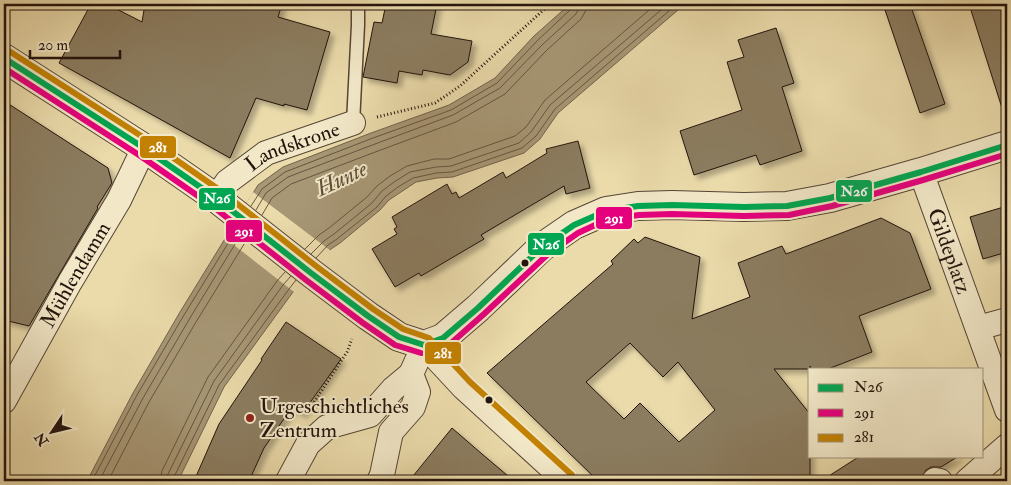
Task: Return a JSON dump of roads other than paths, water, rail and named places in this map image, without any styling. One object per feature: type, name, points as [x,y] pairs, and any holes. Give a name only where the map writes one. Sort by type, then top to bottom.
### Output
[{"type":"street","points":[[4,58],[144,148],[216,198],[368,316],[399,337],[424,345],[464,388],[566,481]]},
{"type":"street","name":"Landskrone","points":[[216,198],[227,182],[266,153],[354,124]]},
{"type":"street","points":[[288,481],[308,444],[327,426],[370,415],[393,389],[411,374],[424,345],[443,338],[478,308],[542,247],[574,225],[606,211],[638,206],[787,206],[830,198],[1007,145]]},
{"type":"street","name":"Mühlendamm","points":[[4,401],[118,200],[144,148]]},
{"type":"street","name":"Gildeplatz","points":[[921,172],[1007,410]]},
{"type":"street","points":[[978,328],[1007,320]]},
{"type":"street","points":[[379,481],[382,476],[391,432],[414,407],[418,392],[411,374]]},
{"type":"street","points":[[967,481],[1007,446]]},
{"type":"street","points":[[934,481],[940,481]]},
{"type":"lane","points":[[354,124],[358,4]]},
{"type":"water","name":"Hunte","points":[[570,4],[685,4],[558,113],[540,139],[524,153],[453,177],[416,182],[389,200],[380,210],[331,249],[293,292],[224,387],[178,481],[87,481],[133,393],[258,185],[283,167],[449,105],[495,78],[534,36]]},
{"type":"place","name":"Urgeschichtliches Zentrum","points":[[250,418]]}]
